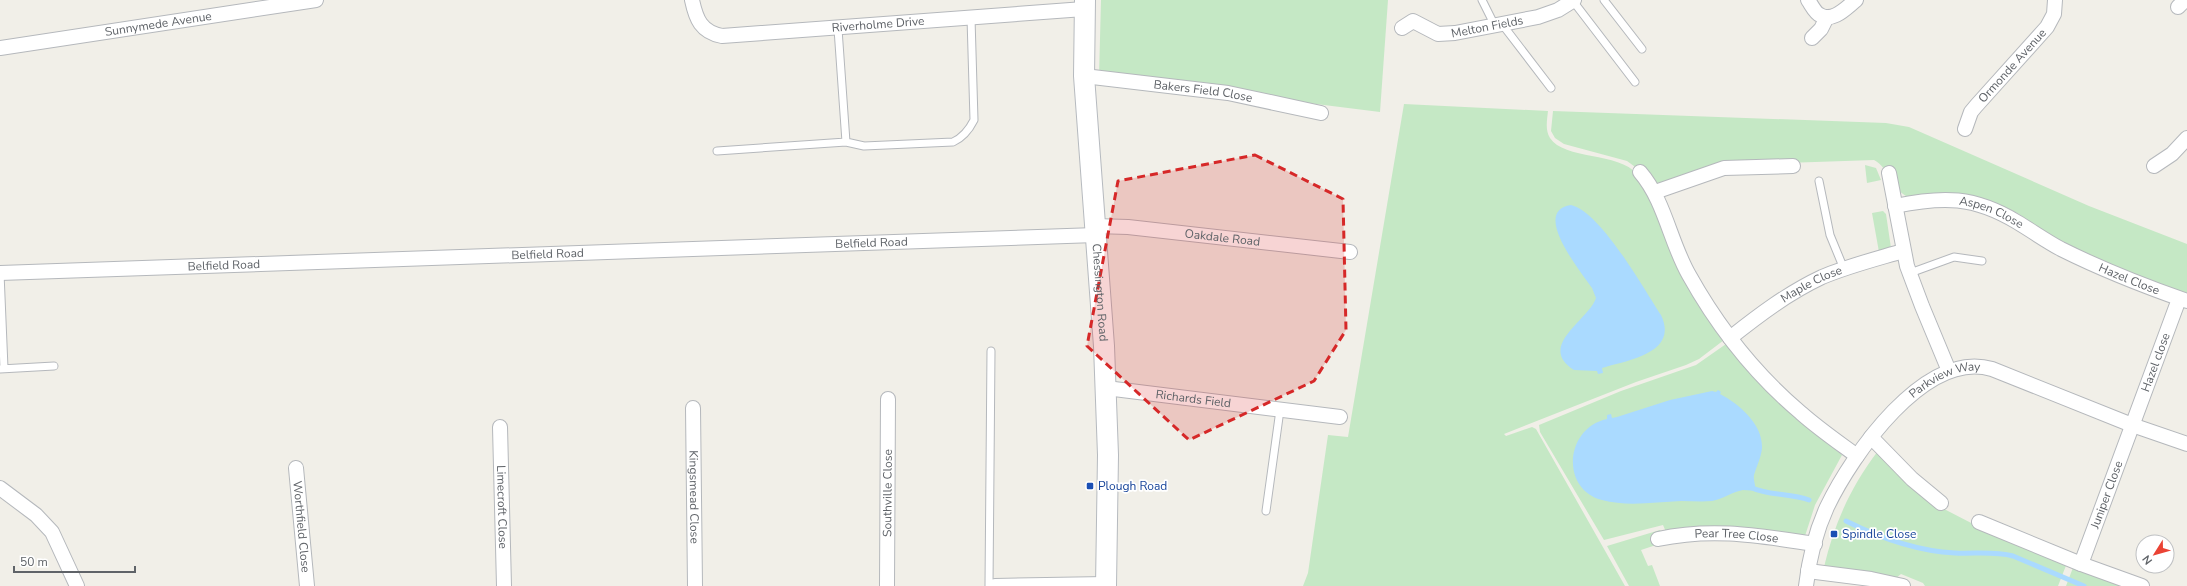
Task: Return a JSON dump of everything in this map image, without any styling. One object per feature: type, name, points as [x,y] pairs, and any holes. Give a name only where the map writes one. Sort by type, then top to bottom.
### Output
[{"type":"main road","name":"Chessington Road","points":[[1085,5],[1084,76],[1106,388],[1108,455],[1106,585]]},
{"type":"street","name":"Sunnymede Avenue","points":[[0,48],[316,0]]},
{"type":"street","name":"Riverholme Drive","points":[[692,0],[696,17],[701,25],[714,34],[722,36],[838,29],[971,18],[1085,5]]},
{"type":"street","points":[[1808,0],[1820,15],[1826,17],[1836,16],[1856,0]]},
{"type":"street","name":"Ormonde Avenue","points":[[1965,129],[1971,112],[2047,27],[2054,14],[2055,0]]},
{"type":"street","name":"Melton Fields","points":[[1402,28],[1413,21],[1438,34],[1455,33],[1538,17],[1558,10],[1574,1]]},
{"type":"street","points":[[1812,38],[1821,29],[1826,17]]},
{"type":"street","name":"Bakers Field Close","points":[[1084,76],[1228,93],[1322,113]]},
{"type":"street","points":[[2154,166],[2172,154],[2187,138]]},
{"type":"street","points":[[1655,192],[1724,168],[1793,166]]},
{"type":"street","points":[[1640,172],[1655,192],[1682,263],[1711,312],[1730,338],[1794,407],[1857,456]]},
{"type":"street","points":[[1889,173],[1903,251],[1910,273],[1949,370]]},
{"type":"street","name":"Aspen Close","points":[[1895,206],[1938,198],[1976,203],[2000,212],[2050,243],[2080,258]]},
{"type":"street","name":"Oakdale Road","points":[[1096,231],[1128,227],[1350,252]]},
{"type":"street","name":"Belfield Road","points":[[0,273],[1096,231]]},
{"type":"street","name":"Maple Close","points":[[1730,338],[1790,294],[1821,278],[1844,269],[1903,251]]},
{"type":"street","name":"Hazel Close","points":[[2080,258],[2183,300]]},
{"type":"street","name":"Hazel close","points":[[2132,426],[2183,300]]},
{"type":"street","name":"Parkview Way","points":[[1806,586],[1815,544],[1827,507],[1857,456],[1887,419],[1922,388],[1949,370],[1972,366],[1987,368],[2132,426],[2187,444]]},
{"type":"street","name":"Richards Field","points":[[1106,388],[1340,417]]},
{"type":"street","name":"Southville Close","points":[[887,586],[888,399]]},
{"type":"street","name":"Kingsmead Close","points":[[693,408],[695,586]]},
{"type":"street","name":"Juniper Close","points":[[2081,564],[2132,426]]},
{"type":"street","name":"Limecroft Close","points":[[500,427],[504,586]]},
{"type":"street","points":[[1871,437],[1912,479],[1942,503]]},
{"type":"street","name":"Worthfield Close","points":[[296,468],[306,586]]},
{"type":"street","points":[[0,488],[36,515],[52,532],[77,586]]},
{"type":"street","points":[[1979,522],[2081,564],[2142,586]]},
{"type":"street","name":"Pear Tree Close","points":[[1658,539],[1684,534],[1714,532],[1746,534],[1815,544]]},
{"type":"street","points":[[1808,571],[1871,579],[1903,586]]},
{"type":"street","points":[[995,586],[1106,585]]},
{"type":"lane","points":[[1482,0],[1499,25],[1551,88]]},
{"type":"lane","points":[[1604,0],[1642,49]]},
{"type":"lane","points":[[1574,1],[1635,82]]},
{"type":"lane","points":[[717,151],[846,142],[864,146],[953,142],[958,140],[970,128],[974,120],[971,18]]},
{"type":"lane","points":[[838,29],[846,142]]},
{"type":"lane","points":[[1819,181],[1830,235],[1844,269]]},
{"type":"lane","points":[[1910,273],[1954,257],[1982,261]]},
{"type":"lane","points":[[0,273],[2,369],[54,366]]},
{"type":"lane","points":[[989,586],[991,351]]},
{"type":"lane","points":[[1266,511],[1280,410]]},
{"type":"highlighted area","points":[[1255,155],[1343,199],[1346,330],[1314,381],[1189,440],[1087,346],[1118,181]]},
{"type":"green space","points":[[1101,0],[1388,0],[1380,112],[1099,77]]},
{"type":"green space","points":[[1404,104],[1548,111],[1547,132],[1550,138],[1557,145],[1567,150],[1618,162],[1629,167],[1637,174],[1724,340],[1699,359],[1686,365],[1636,382],[1504,434],[1506,436],[1532,427],[1536,429],[1625,586],[1303,586],[1308,573],[1328,435],[1348,437]]},
{"type":"green space","points":[[1553,111],[1886,123],[1909,127],[2089,206],[2187,244],[2187,296],[2094,260],[2044,232],[2019,214],[2005,207],[1971,198],[1906,196],[1897,188],[1883,167],[1874,160],[1760,164],[1657,183],[1627,161],[1564,144],[1555,138],[1551,131]]},
{"type":"green space","points":[[1865,165],[1876,168],[1881,180],[1867,183]]},
{"type":"green space","points":[[1883,211],[1886,214],[1891,248],[1879,252],[1872,213]]},
{"type":"green space","points":[[1726,344],[1780,404],[1842,455],[1815,505],[1805,536],[1769,530],[1736,527],[1702,527],[1666,532],[1663,525],[1604,540],[1540,432],[1539,425],[1621,391],[1696,365]]},
{"type":"green space","points":[[1878,451],[1946,510],[1977,526],[2067,563],[2058,586],[1925,586],[1923,583],[1901,574],[1895,579],[1824,567],[1838,521],[1868,464]]},
{"type":"green space","points":[[1660,530],[1662,533],[1659,544],[1641,550],[1648,566],[1652,565],[1660,586],[1629,586],[1607,546]]},
{"type":"green space","points":[[2074,565],[2129,586],[2066,586]]},
{"type":"water","points":[[1571,205],[1583,211],[1595,221],[1608,236],[1633,270],[1661,315],[1665,328],[1663,338],[1657,346],[1648,353],[1625,362],[1602,368],[1603,373],[1598,374],[1597,371],[1574,370],[1564,361],[1560,352],[1562,342],[1568,333],[1596,298],[1592,288],[1570,257],[1557,230],[1556,218],[1560,210]]},
{"type":"water","points":[[1718,390],[1721,392],[1720,394],[1742,409],[1759,431],[1762,448],[1754,475],[1755,490],[1739,491],[1712,501],[1631,504],[1602,500],[1588,494],[1579,484],[1574,472],[1573,459],[1576,446],[1583,434],[1593,425],[1607,419],[1607,415],[1611,414],[1612,418],[1617,417],[1670,400],[1712,391],[1716,392]]},
{"type":"waterway","points":[[1750,487],[1764,492],[1794,496],[1809,500]]},
{"type":"waterway","points":[[1846,521],[1885,538],[1926,550],[1955,553],[2006,554],[2084,586]]},
{"type":"place","name":"Plough Road","points":[[1090,486]]},
{"type":"place","name":"Spindle Close","points":[[1834,534]]}]
